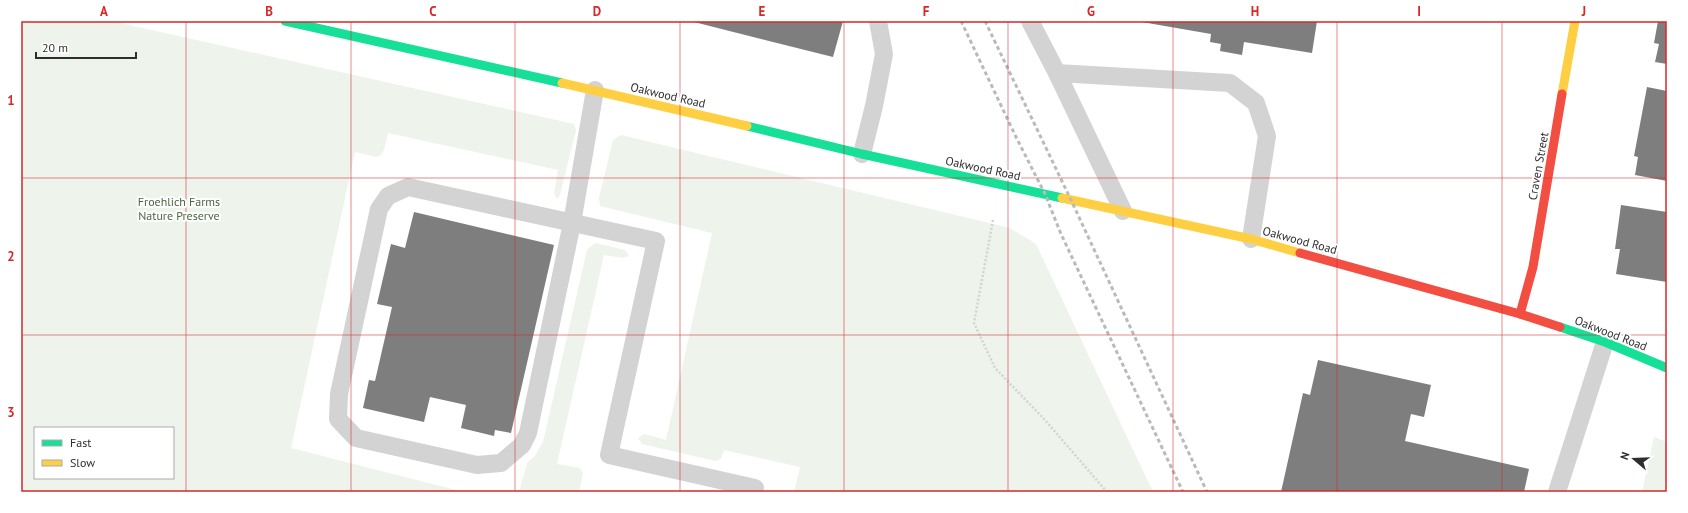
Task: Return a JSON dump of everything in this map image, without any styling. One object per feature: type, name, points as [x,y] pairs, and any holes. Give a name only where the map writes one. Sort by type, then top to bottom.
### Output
[{"type":"main road","name":"Oakwood Road","points":[[286,21],[595,90],[862,154],[1251,239],[1520,314],[1605,342],[1667,368]]},
{"type":"main road","name":"Craven Street","points":[[1520,314],[1533,267],[1576,21]]},
{"type":"lane","points":[[862,154],[874,106],[884,54],[878,21]]},
{"type":"lane","points":[[1030,21],[1057,73],[1123,211]]},
{"type":"lane","points":[[1057,73],[1230,83],[1256,103],[1267,136],[1251,239]]},
{"type":"lane","points":[[595,90],[572,223],[528,433],[522,445],[502,463],[477,465],[356,438],[338,419],[339,394],[379,209],[388,196],[408,187],[572,223],[656,241],[609,455],[755,488]]},
{"type":"lane","points":[[1557,492],[1605,342]]},
{"type":"path","points":[[993,220],[974,323],[995,368],[1045,420],[1107,492]]},
{"type":"green space","name":"Froehlich Farms Nature Preserve","points":[[21,21],[111,21],[574,124],[576,130],[560,195],[557,199],[554,193],[558,170],[388,133],[384,150],[381,155],[376,157],[355,152],[291,448],[464,492],[21,492]]},
{"type":"green space","points":[[621,135],[1010,228],[1036,244],[1153,492],[794,492],[800,467],[724,450],[721,459],[715,461],[642,444],[638,438],[644,434],[666,440],[712,233],[600,206],[599,198],[613,140]]},
{"type":"green space","points":[[595,243],[625,250],[629,256],[623,258],[604,255],[557,464],[580,468],[583,474],[579,492],[519,492],[527,463],[534,457],[543,442],[587,250]]},
{"type":"green space","points":[[1654,437],[1667,442],[1667,492],[1642,492]]},
{"type":"building","points":[[690,21],[843,21],[833,57]]},
{"type":"building","points":[[1136,21],[1317,21],[1312,53],[1244,42],[1242,55],[1220,51],[1221,44],[1210,42],[1211,34]]},
{"type":"building","points":[[1658,21],[1667,21],[1667,64],[1655,62],[1659,44],[1654,43]]},
{"type":"building","points":[[1647,87],[1667,91],[1667,181],[1635,175],[1638,157],[1634,156]]},
{"type":"building","points":[[1621,205],[1667,212],[1667,282],[1616,274],[1620,249],[1615,249]]},
{"type":"building","points":[[414,212],[554,245],[511,433],[495,430],[494,436],[461,428],[466,405],[430,397],[424,422],[363,408],[369,380],[375,381],[392,307],[377,304],[391,244],[405,248]]},
{"type":"building","points":[[1318,360],[1431,385],[1424,417],[1411,414],[1405,441],[1529,469],[1524,492],[1281,492],[1303,393],[1310,395]]},
{"type":"railway","points":[[961,21],[1045,194],[1061,234],[1183,492]]},
{"type":"railway","points":[[985,21],[1071,200],[1207,492]]},
{"type":"traffic: fast","points":[[285,21],[562,83]]},
{"type":"traffic: fast","points":[[747,126],[862,154],[1062,198]]},
{"type":"traffic: fast","points":[[1560,327],[1605,342],[1667,368]]},
{"type":"traffic: slow","points":[[1562,94],[1575,21]]},
{"type":"traffic: slow","points":[[562,83],[747,126]]},
{"type":"traffic: slow","points":[[1062,198],[1251,239],[1300,253]]},
{"type":"traffic: jam","points":[[1520,314],[1533,267],[1562,94]]},
{"type":"traffic: jam","points":[[1300,253],[1520,314],[1560,327]]}]
